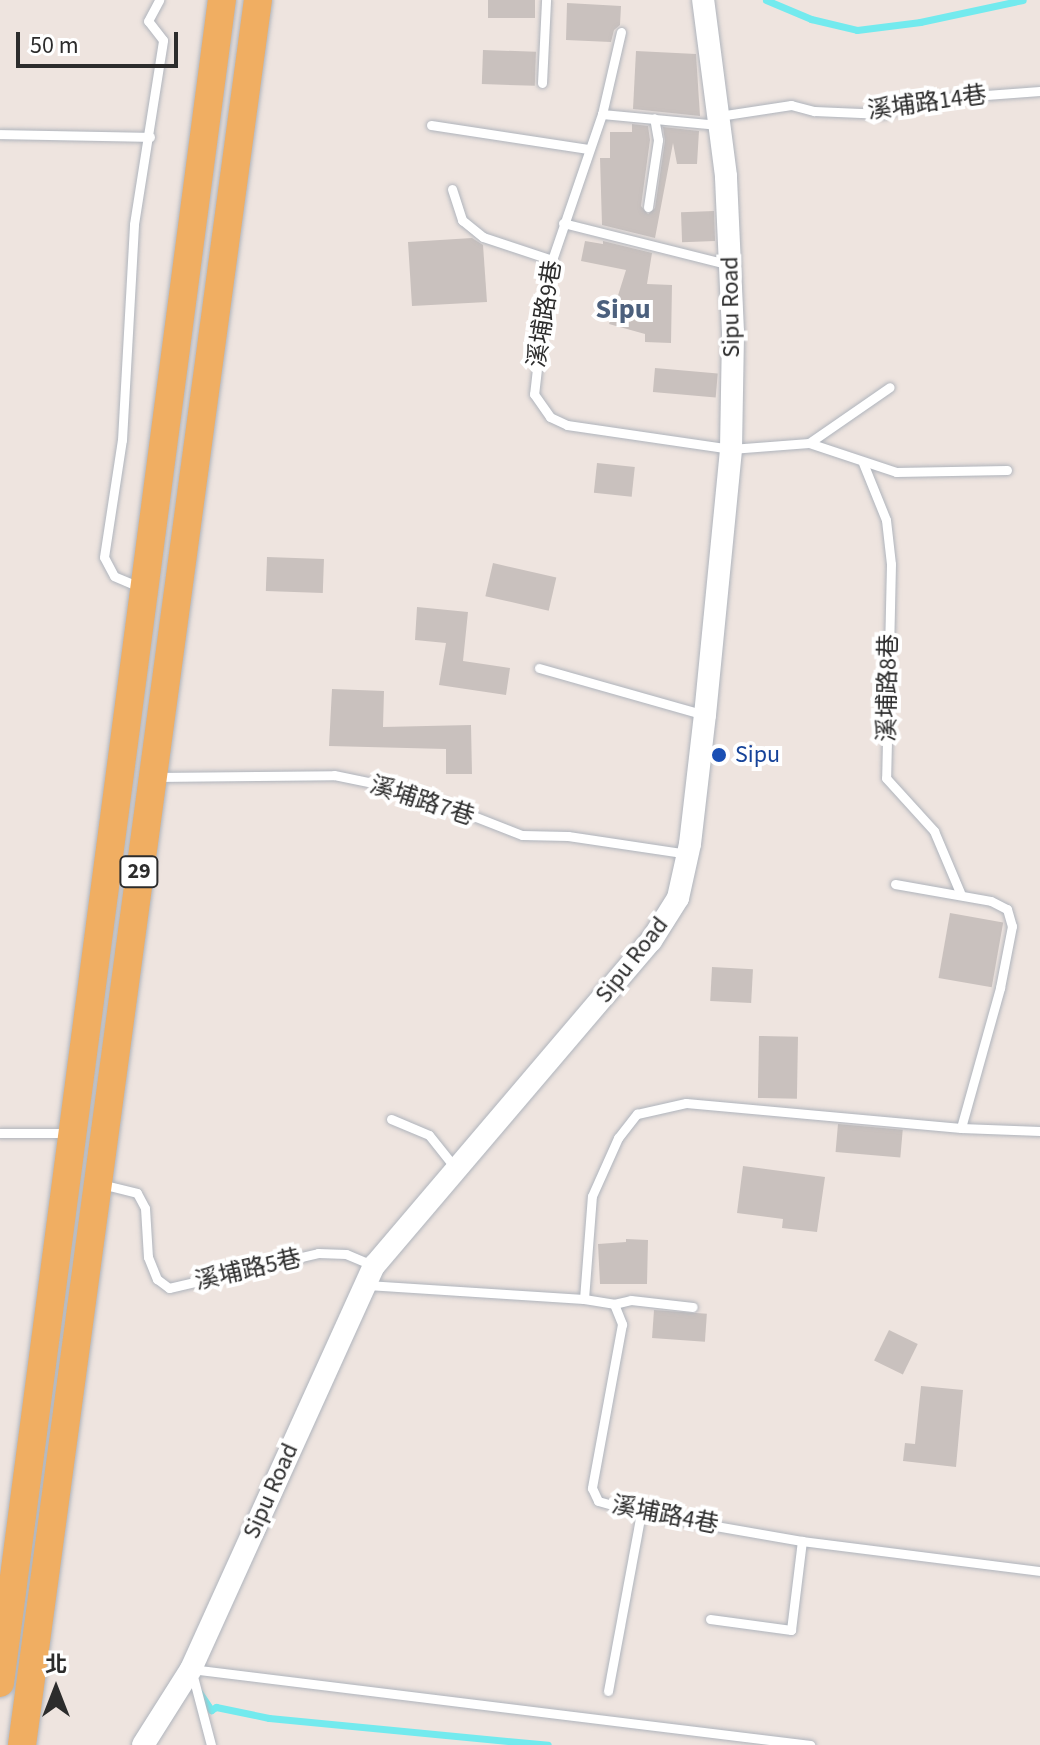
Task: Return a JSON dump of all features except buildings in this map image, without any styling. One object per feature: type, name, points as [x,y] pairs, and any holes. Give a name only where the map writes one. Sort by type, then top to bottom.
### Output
[{"type":"main road","name":"29","points":[[0,1683],[222,0]]},
{"type":"main road","name":"29","points":[[22,1745],[258,0]]},
{"type":"street","name":"Sipu Road","points":[[143,1745],[191,1669],[369,1276],[651,941],[678,898],[688,854],[705,715],[731,449],[731,265],[720,121],[698,1]]},
{"type":"lane","points":[[144,589],[114,576],[104,557],[122,440],[134,224],[163,40],[148,21],[159,0]]},
{"type":"lane","points":[[542,83],[546,0]]},
{"type":"lane","name":"溪埔路9巷","points":[[621,32],[602,114],[552,260],[534,394],[550,417],[567,425],[731,449],[809,443]]},
{"type":"lane","name":"溪埔路14巷","points":[[602,114],[720,121],[791,105],[814,111],[884,114],[919,100],[1040,91]]},
{"type":"lane","points":[[648,207],[658,140],[654,118]]},
{"type":"lane","points":[[431,125],[588,149]]},
{"type":"lane","points":[[0,134],[150,137]]},
{"type":"lane","points":[[452,189],[462,220],[483,237],[552,260]]},
{"type":"lane","points":[[563,223],[731,265]]},
{"type":"lane","points":[[809,443],[890,387]]},
{"type":"lane","points":[[809,443],[896,472],[1007,470]]},
{"type":"lane","name":"溪埔路8巷","points":[[863,463],[886,520],[891,564],[886,778],[934,831],[961,895]]},
{"type":"lane","points":[[539,668],[705,715]]},
{"type":"lane","name":"溪埔路7巷","points":[[152,777],[334,775],[407,790],[522,835],[568,836],[688,854]]},
{"type":"lane","points":[[895,884],[961,895],[1007,909],[1012,926],[1000,988],[961,1128]]},
{"type":"lane","points":[[584,1299],[592,1196],[618,1138],[637,1114],[686,1103],[961,1128],[1040,1131]]},
{"type":"lane","points":[[391,1119],[429,1135],[456,1169]]},
{"type":"lane","points":[[0,1133],[73,1133]]},
{"type":"lane","name":"溪埔路5巷","points":[[97,1184],[137,1193],[145,1208],[148,1257],[157,1279],[169,1288],[318,1253],[346,1254],[369,1276]]},
{"type":"lane","points":[[369,1276],[614,1304],[631,1300],[693,1307]]},
{"type":"lane","name":"溪埔路4巷","points":[[614,1304],[622,1324],[592,1488],[598,1501],[641,1513],[802,1541],[1040,1571]]},
{"type":"lane","points":[[608,1691],[641,1513]]},
{"type":"lane","points":[[710,1619],[791,1630],[802,1541]]},
{"type":"lane","points":[[211,1745],[191,1669],[810,1745]]},
{"type":"waterway","points":[[766,0],[811,19],[857,30],[920,22],[1023,0]]},
{"type":"waterway","points":[[199,1692],[211,1710],[216,1707],[269,1718],[548,1745]]},
{"type":"place","name":"Sipu","points":[[719,755]]},
{"type":"district","name":"Sipu","points":[[623,309]]}]
